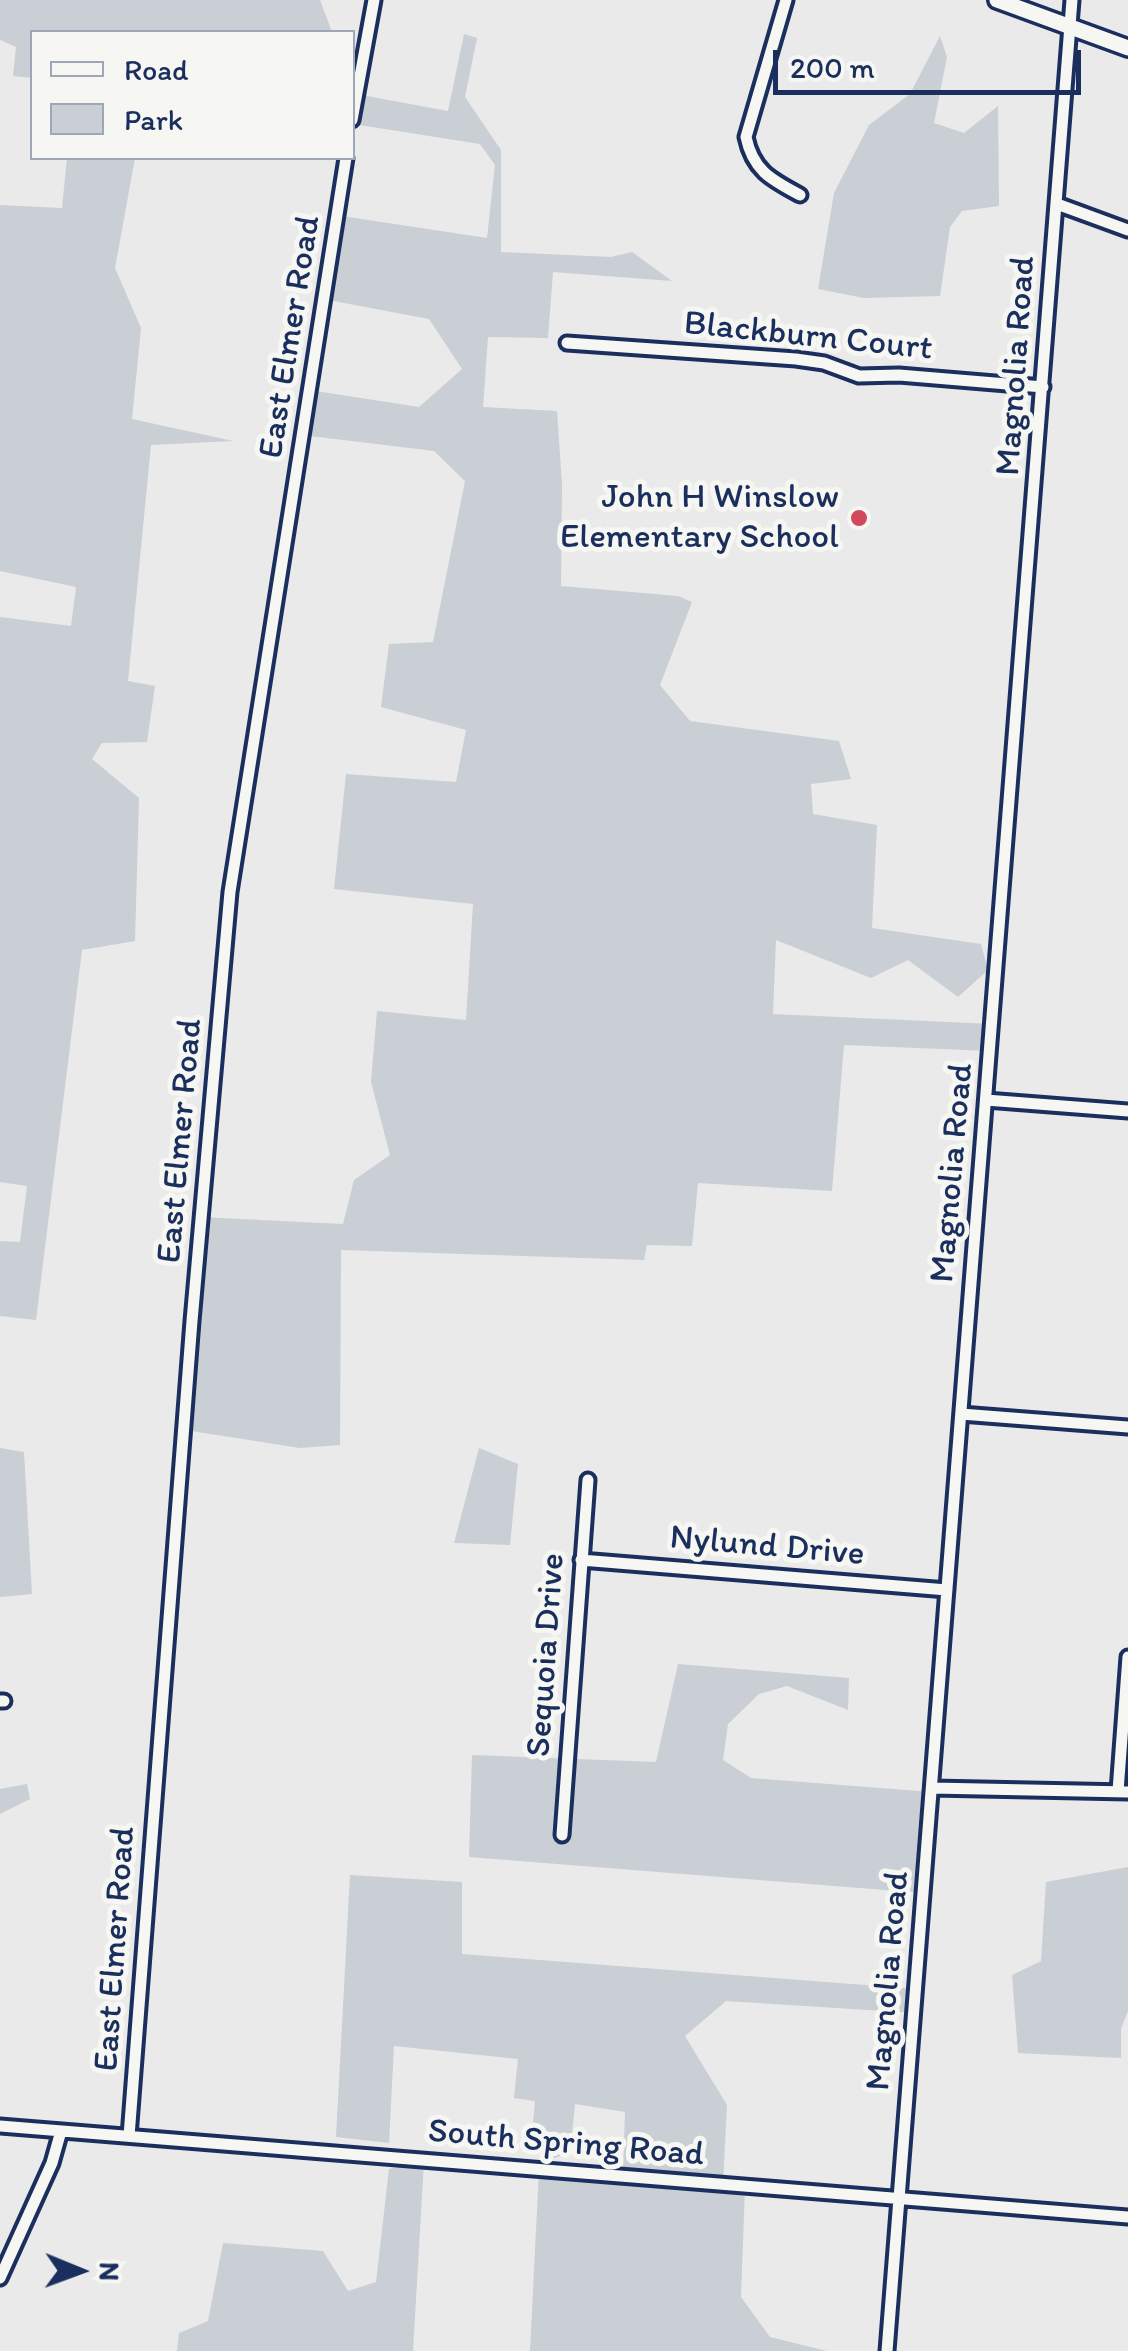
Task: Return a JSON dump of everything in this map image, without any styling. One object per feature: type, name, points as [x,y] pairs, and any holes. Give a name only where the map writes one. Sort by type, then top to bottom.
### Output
[{"type":"main road","points":[[996,0],[1128,48]]},
{"type":"street","points":[[355,104],[374,0]]},
{"type":"street","points":[[786,0],[746,138],[760,172],[800,196]]},
{"type":"street","name":"Magnolia Road","points":[[887,2351],[1072,0]]},
{"type":"street","name":"East Elmer Road","points":[[129,2136],[230,892],[346,160]]},
{"type":"street","points":[[1057,204],[1128,230]]},
{"type":"street","name":"Blackburn Court","points":[[567,343],[796,359],[824,363],[866,377],[899,375],[1043,387]]},
{"type":"street","points":[[986,1100],[1128,1111]]},
{"type":"street","points":[[961,1414],[1128,1427]]},
{"type":"street","name":"Sequoia Drive","points":[[562,1834],[588,1480]]},
{"type":"street","name":"Nylund Drive","points":[[582,1560],[947,1590]]},
{"type":"street","points":[[932,1788],[1123,1791],[1128,1658]]},
{"type":"street","name":"South Spring Road","points":[[0,2126],[1128,2217]]},
{"type":"street","points":[[0,2278],[52,2163],[61,2131]]},
{"type":"green space","points":[[0,0],[320,0],[331,30],[30,30],[30,78],[13,76],[16,47],[0,40]]},
{"type":"green space","points":[[464,34],[477,38],[465,97],[501,150],[501,252],[611,257],[632,252],[672,281],[553,272],[548,338],[488,337],[483,407],[557,411],[562,485],[561,586],[678,596],[692,602],[660,685],[690,721],[839,741],[851,779],[811,784],[813,814],[877,825],[872,928],[981,944],[988,970],[958,997],[908,960],[871,978],[776,940],[773,1014],[992,1024],[990,1051],[844,1045],[832,1191],[698,1183],[692,1246],[647,1245],[644,1260],[341,1250],[340,1445],[300,1448],[185,1430],[201,1217],[343,1224],[354,1180],[390,1155],[371,1082],[377,1011],[466,1020],[473,904],[334,889],[346,774],[456,782],[466,730],[381,707],[389,644],[433,642],[465,481],[434,451],[302,435],[309,390],[419,407],[462,369],[429,319],[323,299],[335,215],[487,238],[495,165],[480,144],[355,124],[355,91],[448,111]]},
{"type":"green space","points":[[940,36],[947,57],[934,123],[964,133],[998,106],[999,206],[962,211],[950,227],[940,296],[864,298],[818,289],[834,193],[869,125],[910,94]]},
{"type":"green space","points":[[67,160],[135,160],[115,268],[141,328],[132,419],[233,441],[151,445],[128,681],[155,686],[147,742],[102,743],[92,759],[139,798],[135,941],[82,950],[36,1320],[0,1316],[0,1241],[20,1242],[27,1186],[0,1182],[0,617],[71,626],[76,587],[0,571],[0,205],[62,208]]},
{"type":"green space","points":[[0,1448],[24,1452],[32,1594],[0,1597]]},
{"type":"green space","points":[[479,1448],[518,1464],[510,1545],[454,1543]]},
{"type":"green space","points":[[678,1664],[849,1678],[848,1710],[787,1686],[759,1694],[728,1724],[723,1760],[751,1778],[932,1792],[923,1893],[469,1857],[472,1755],[656,1762]]},
{"type":"green space","points":[[27,1784],[30,1799],[0,1814],[0,1789]]},
{"type":"green space","points":[[1128,1867],[1128,2011],[1121,2029],[1121,2058],[1018,2053],[1012,1975],[1041,1961],[1046,1882]]},
{"type":"green space","points":[[350,1875],[462,1882],[462,1954],[917,1989],[915,2013],[726,2001],[685,2036],[727,2105],[723,2184],[745,2187],[741,2297],[770,2337],[827,2351],[530,2351],[539,2170],[623,2175],[625,2112],[575,2104],[570,2153],[548,2160],[531,2146],[535,2101],[514,2098],[518,2059],[394,2046],[389,2143],[336,2137]]},
{"type":"green space","points":[[424,2161],[413,2351],[177,2351],[179,2333],[208,2321],[223,2243],[323,2251],[348,2291],[376,2282],[389,2169]]},
{"type":"place","name":"John H Winslow Elementary School","points":[[859,518]]}]
